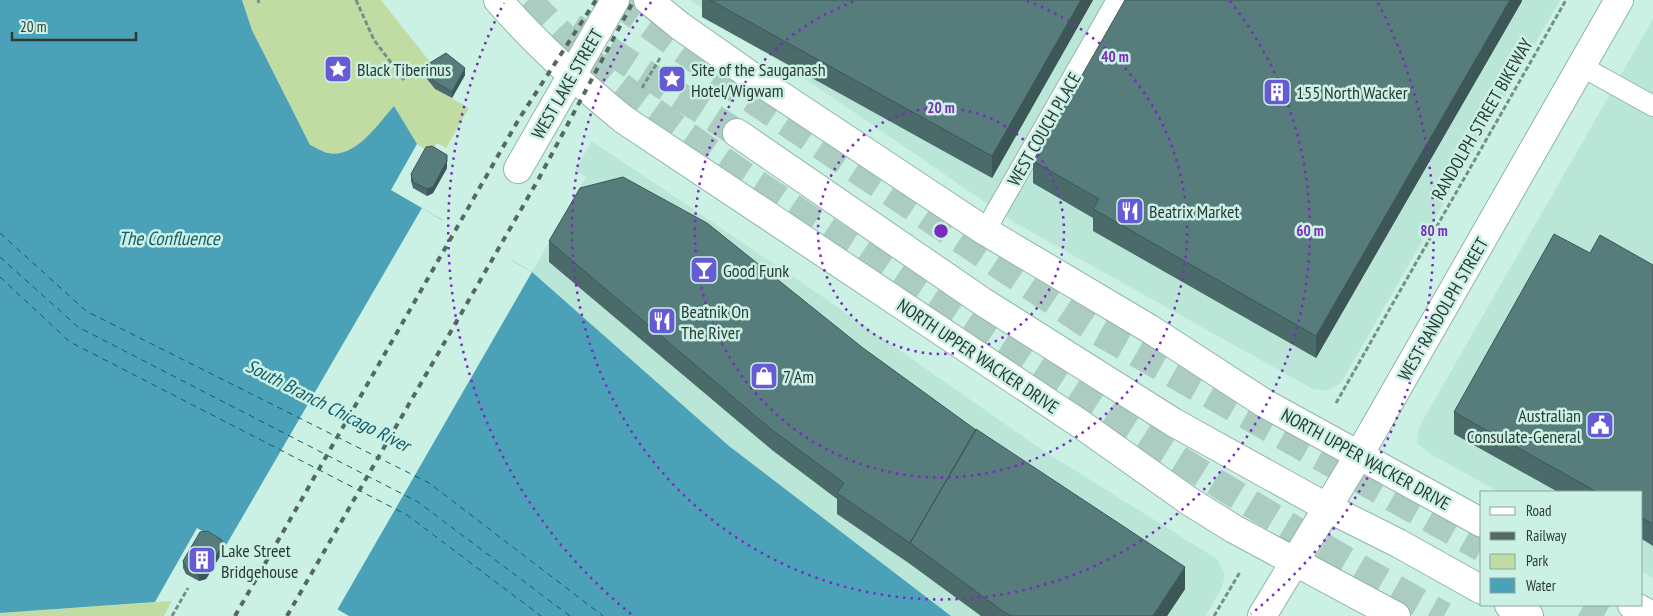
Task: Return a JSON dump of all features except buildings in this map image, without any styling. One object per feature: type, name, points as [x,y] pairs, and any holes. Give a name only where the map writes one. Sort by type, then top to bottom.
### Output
[{"type":"main road","name":"NORTH UPPER WACKER DRIVE","points":[[498,0],[522,28],[571,77],[623,119],[1074,420],[1189,501],[1396,616]]},
{"type":"main road","name":"WEST LAKE STREET","points":[[518,169],[615,0]]},
{"type":"main road","name":"NORTH UPPER WACKER DRIVE","points":[[648,0],[680,26],[757,80],[985,231],[1150,329],[1264,403],[1480,522]]},
{"type":"main road","name":"WEST RANDOLPH STREET","points":[[1262,616],[1359,455],[1619,0]]},
{"type":"main road","points":[[737,133],[991,307],[1173,422],[1328,508],[1398,543],[1480,589]]},
{"type":"main road","points":[[1511,606],[1529,616]]},
{"type":"main road","points":[[1634,606],[1653,616]]},
{"type":"lane","name":"WEST COUCH PLACE","points":[[985,231],[1117,0]]},
{"type":"lane","points":[[1581,66],[1653,106]]},
{"type":"path","points":[[356,0],[374,40],[404,80]]},
{"type":"path","name":"RANDOLPH STREET BIKEWAY","points":[[1319,433],[1566,0]]},
{"type":"path","points":[[640,91],[660,58]]},
{"type":"path","points":[[1214,616],[1258,541]]},
{"type":"path","points":[[172,616],[188,588]]},
{"type":"shaded area","points":[[690,0],[1560,0],[1341,383],[1327,391],[1313,389],[1017,224]]},
{"type":"shaded area","points":[[1653,19],[1653,578],[1643,572],[1643,491],[1497,491],[1427,452],[1417,443],[1419,427]]},
{"type":"shaded area","points":[[592,141],[820,295],[1044,451],[1217,559],[1225,575],[1222,587],[1206,616],[951,616],[827,522],[729,446],[532,272],[586,177],[575,170]]},
{"type":"green space","points":[[242,0],[381,0],[434,67],[423,74],[435,89],[469,108],[446,148],[437,143],[431,153],[417,144],[394,106],[365,139],[347,151],[328,153],[310,145],[252,30]]},
{"type":"green space","points":[[172,601],[164,616],[0,616],[0,613]]},
{"type":"water","points":[[0,0],[242,0],[252,30],[310,145],[328,153],[347,151],[357,146],[394,106],[417,144],[391,190],[532,272],[729,446],[951,616],[349,616],[197,528],[155,602],[0,613]]},
{"type":"pier","points":[[422,208],[512,258],[511,260],[532,272],[336,612],[225,547]]},
{"type":"ferry route","points":[[0,233],[86,311],[429,483],[603,616]]},
{"type":"ferry route","points":[[0,257],[78,327],[418,502],[570,616]]},
{"type":"ferry route","points":[[0,277],[70,342],[407,515],[541,616]]},
{"type":"tunnel","points":[[528,0],[575,48],[626,90],[697,143],[771,193],[1020,358],[1159,447],[1300,533],[1444,616]]},
{"type":"tunnel","points":[[615,0],[735,88],[1099,332],[1480,547]]},
{"type":"tunnel","points":[[573,27],[737,133]]},
{"type":"tunnel","points":[[1586,606],[1604,616]]},
{"type":"railway","points":[[235,616],[519,119],[596,0]]},
{"type":"railway","points":[[287,616],[538,180],[634,0]]},
{"type":"place","name":"Black Tiberinus","points":[[338,69]]},
{"type":"place","name":"Site of the Sauganash Hotel/Wigwam","points":[[672,79]]},
{"type":"place","name":"155 North Wacker","points":[[1277,92]]},
{"type":"place","name":"Beatrix Market","points":[[1130,211]]},
{"type":"place","name":"Good Funk","points":[[704,270]]},
{"type":"place","name":"Beatnik On The River","points":[[662,321]]},
{"type":"place","name":"7 Am","points":[[764,376]]},
{"type":"place","name":"Australian Consulate-General","points":[[1600,425]]},
{"type":"place","name":"Lake Street Bridgehouse","points":[[202,560]]},
{"type":"water label","name":"The Confluence","points":[[169,238]]},
{"type":"water label","name":"South Branch Chicago River","points":[[328,405]]}]
